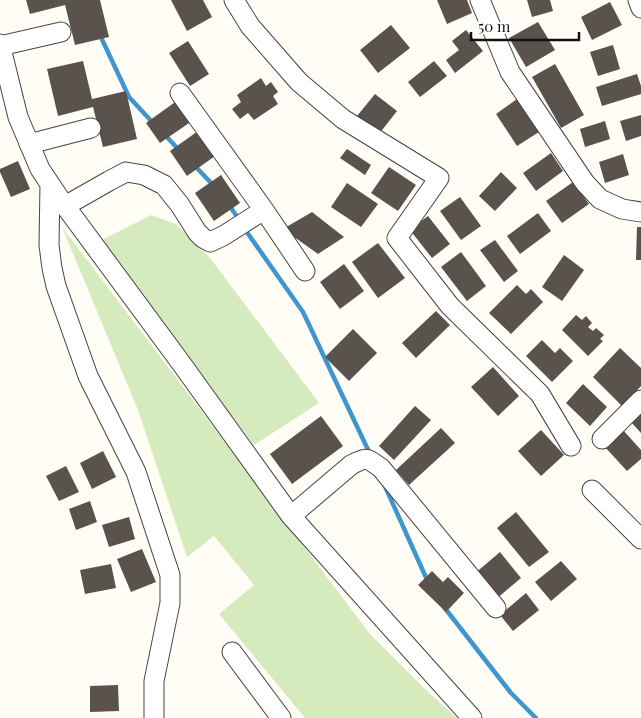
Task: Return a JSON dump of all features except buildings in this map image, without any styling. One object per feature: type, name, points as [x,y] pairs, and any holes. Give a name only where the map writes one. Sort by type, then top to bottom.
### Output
[{"type":"street","points":[[234,0],[250,26],[299,82],[343,119],[439,178],[397,238],[450,306],[540,394],[571,446]]},
{"type":"street","points":[[480,0],[510,72],[585,183],[600,199],[622,209],[641,212]]},
{"type":"street","points":[[638,0],[641,8]]},
{"type":"street","points":[[61,32],[0,45],[18,117],[40,169],[291,516],[472,718]]},
{"type":"street","points":[[180,93],[264,210],[305,271]]},
{"type":"street","points":[[29,144],[91,128]]},
{"type":"street","points":[[65,206],[126,172],[144,175],[164,185],[180,205],[197,232],[210,242],[264,210]]},
{"type":"street","points":[[50,184],[49,245],[56,286],[88,376],[136,472],[170,575],[170,603],[154,681],[154,718]]},
{"type":"street","points":[[602,439],[641,400]]},
{"type":"street","points":[[291,516],[352,465],[363,459],[368,459],[381,468],[496,608]]},
{"type":"street","points":[[592,490],[641,539]]},
{"type":"street","points":[[232,652],[282,718]]},
{"type":"green space","points":[[151,215],[176,224],[210,258],[319,403],[254,445],[100,241]]},
{"type":"green space","points":[[62,227],[370,634],[457,718],[305,718],[219,614],[254,585],[214,536],[187,557],[138,410]]},
{"type":"waterway","points":[[99,33],[129,97],[154,124]]},
{"type":"waterway","points":[[165,135],[180,151]]},
{"type":"waterway","points":[[194,165],[213,185]]},
{"type":"waterway","points":[[229,205],[240,221]]},
{"type":"waterway","points":[[244,228],[303,312],[370,454]]},
{"type":"waterway","points":[[384,484],[428,582]]},
{"type":"waterway","points":[[444,607],[511,693],[536,718]]}]
